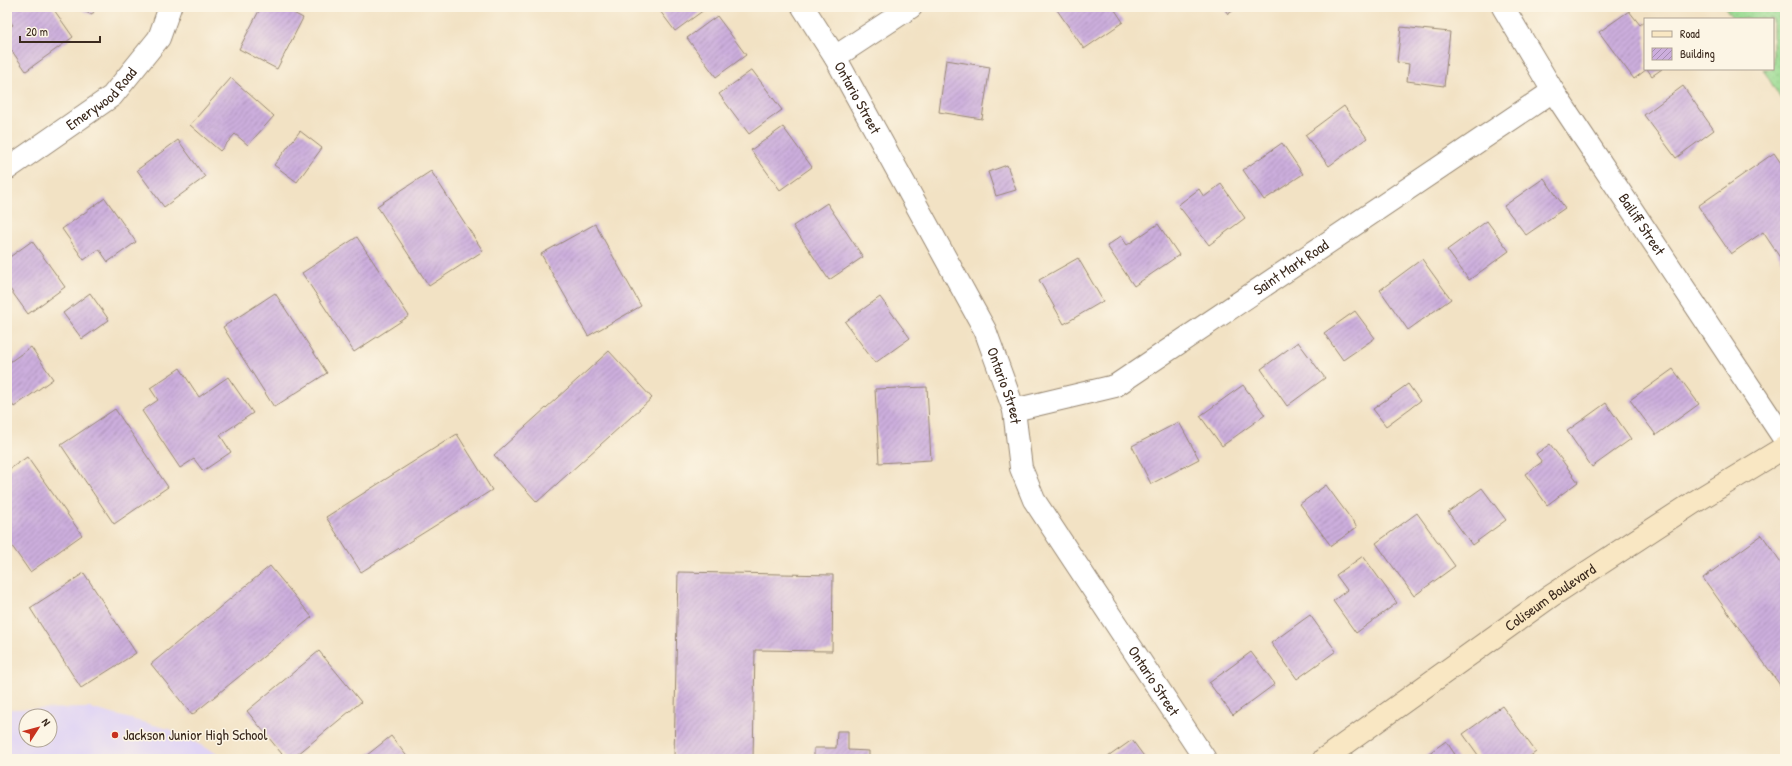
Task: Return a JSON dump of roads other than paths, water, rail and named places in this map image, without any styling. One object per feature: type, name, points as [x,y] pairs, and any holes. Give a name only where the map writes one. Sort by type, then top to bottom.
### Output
[{"type":"main road","name":"Coliseum Boulevard","points":[[1324,759],[1552,596],[1693,503],[1785,447]]},
{"type":"street","name":"Emerywood Road","points":[[7,169],[112,96],[159,38],[170,7]]},
{"type":"street","name":"Ontario Street","points":[[803,7],[835,57],[985,330],[1014,410],[1021,468],[1034,500],[1205,759]]},
{"type":"street","points":[[835,57],[911,7]]},
{"type":"street","name":"Bailiff Street","points":[[1503,7],[1553,92],[1785,440]]},
{"type":"street","name":"Saint Mark Road","points":[[1014,410],[1115,386],[1553,92]]},
{"type":"place","name":"Jackson Junior High School","points":[[115,735]]}]
